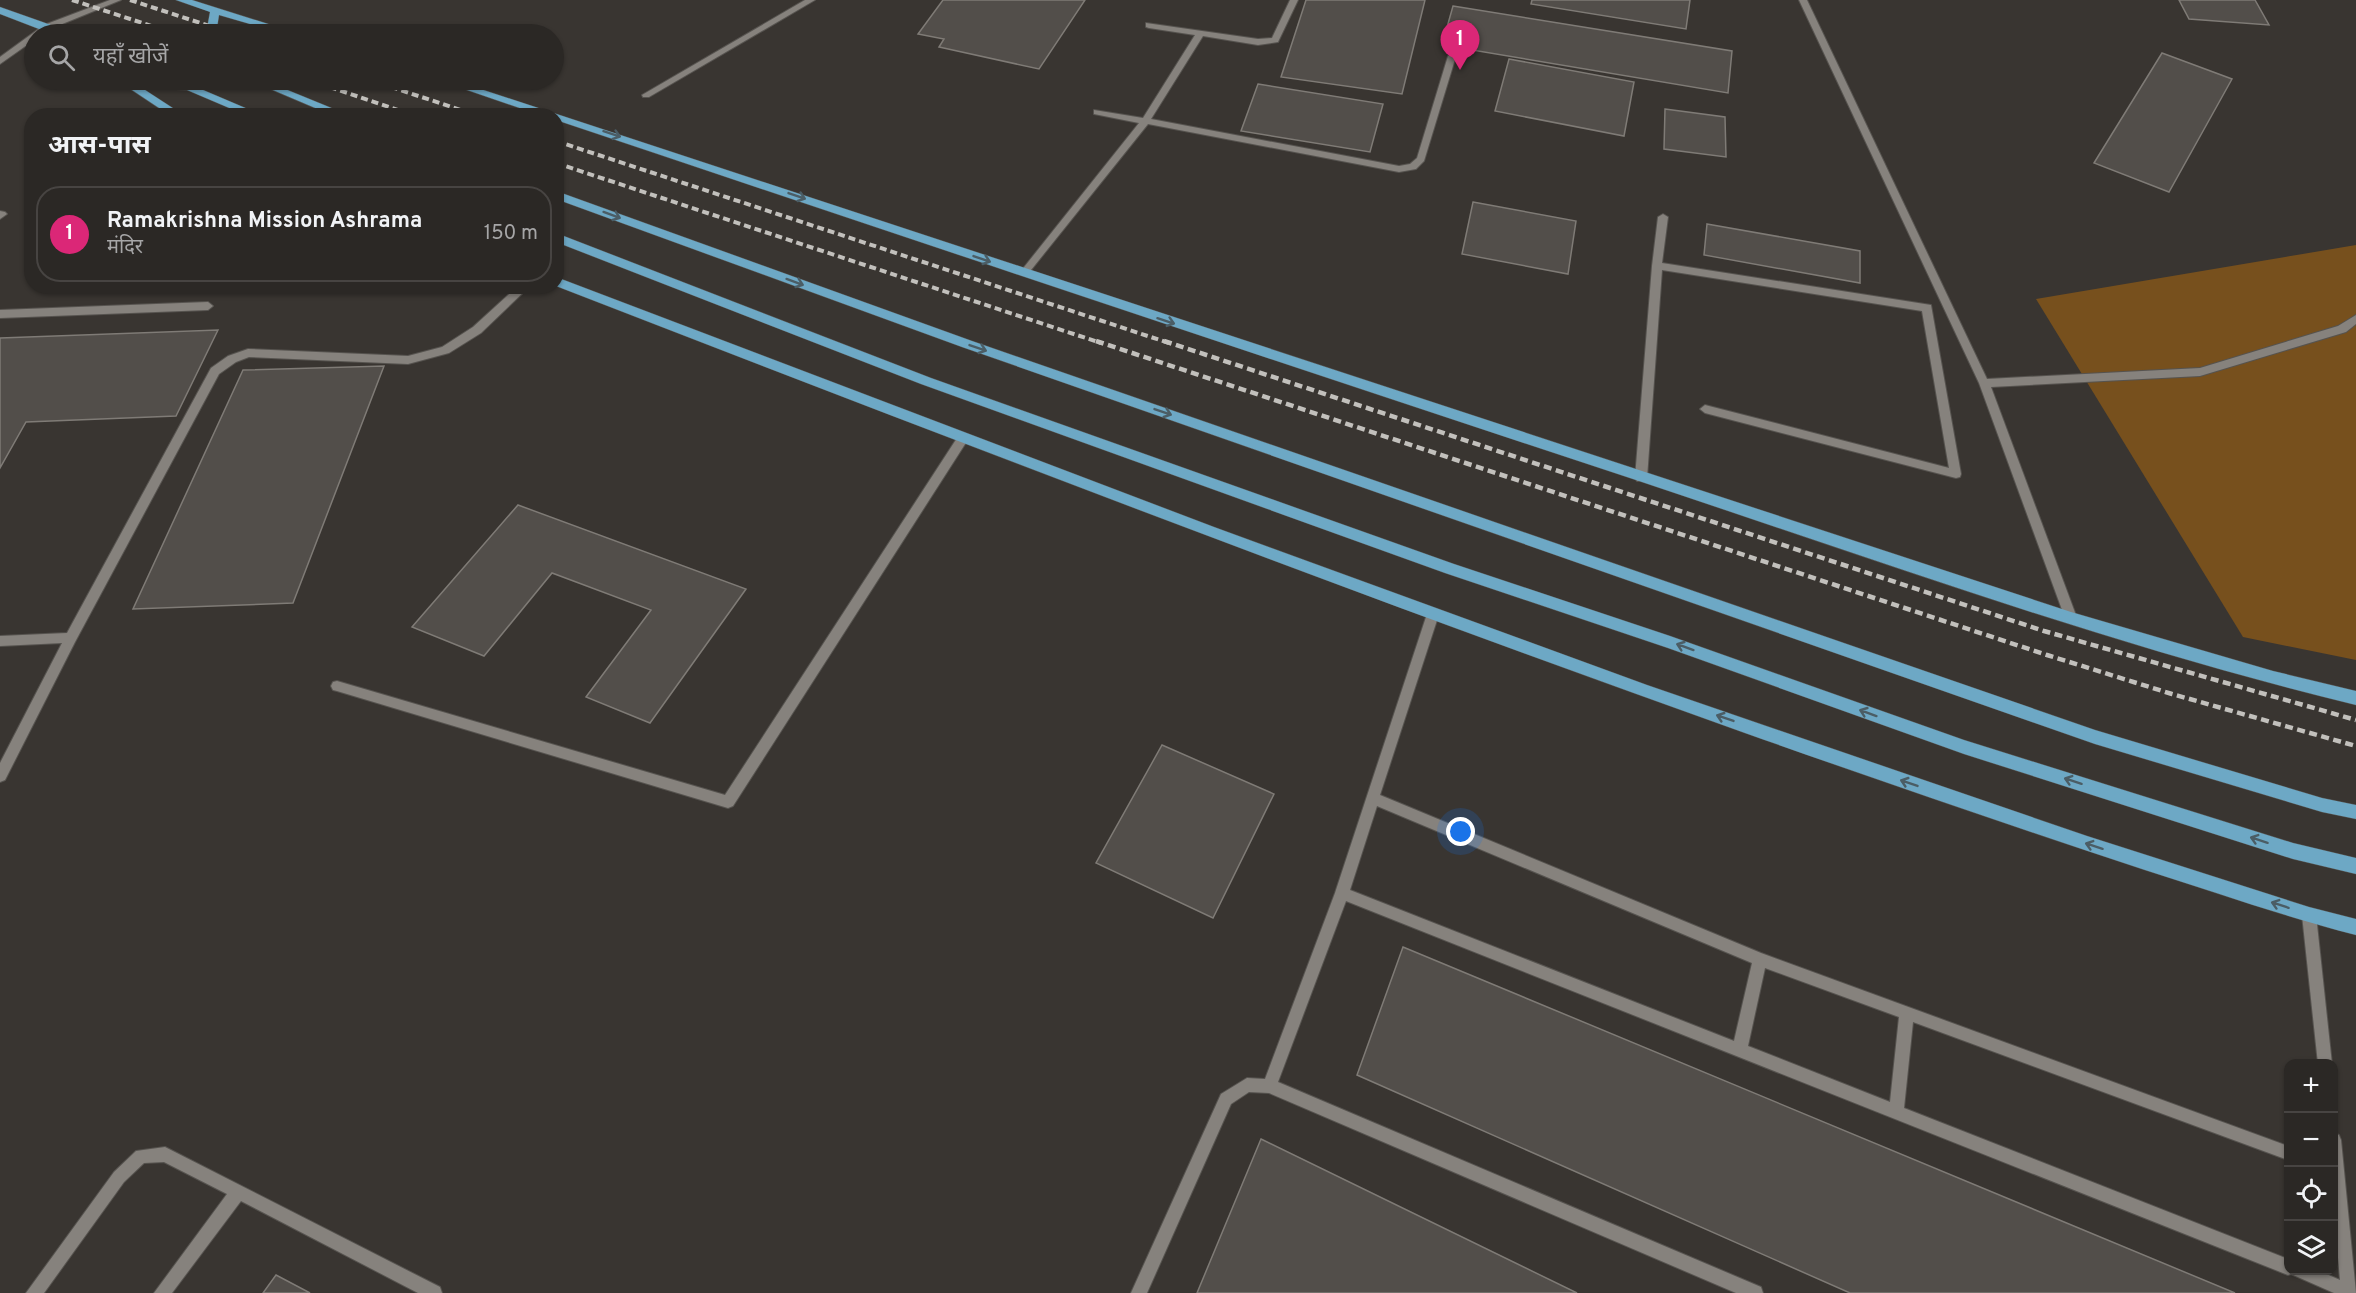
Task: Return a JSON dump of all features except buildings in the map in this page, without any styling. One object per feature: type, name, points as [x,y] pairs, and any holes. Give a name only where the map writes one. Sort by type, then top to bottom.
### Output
[{"type":"main road","points":[[181,0],[262,24]]},
{"type":"main road","points":[[0,10],[39,24]]},
{"type":"main road","points":[[213,24],[215,10]]},
{"type":"main road","points":[[138,90],[167,108]]},
{"type":"main road","points":[[196,90],[241,108]]},
{"type":"main road","points":[[280,90],[326,108]]},
{"type":"main road","points":[[474,90],[531,108]]},
{"type":"main road","points":[[564,119],[1641,478],[2071,618],[2273,678],[2356,698]]},
{"type":"main road","points":[[564,198],[979,348],[2095,737],[2322,806],[2356,812]]},
{"type":"main road","points":[[564,240],[937,385],[1450,569],[1670,642],[1964,747],[2293,851],[2356,866]]},
{"type":"main road","points":[[564,284],[963,438],[1433,614],[2006,817],[2309,915],[2356,927]]},
{"type":"street","points":[[55,24],[117,0]]},
{"type":"street","points":[[646,95],[811,0]]},
{"type":"street","points":[[1149,25],[1258,42],[1275,40],[1294,0]]},
{"type":"street","points":[[1803,0],[1984,382],[2071,618]]},
{"type":"street","points":[[1024,273],[1144,123],[1200,34]]},
{"type":"street","points":[[0,61],[24,44]]},
{"type":"street","points":[[1097,112],[1144,123],[1399,169],[1413,167],[1421,159],[1452,56]]},
{"type":"street","points":[[1641,478],[1657,266],[1663,217]]},
{"type":"street","points":[[1657,266],[1927,308],[1956,474],[1706,409]]},
{"type":"street","points":[[0,776],[71,638],[215,371],[232,359],[248,353],[408,360],[445,350],[477,330],[516,294]]},
{"type":"street","points":[[0,314],[208,306]]},
{"type":"street","points":[[1984,382],[2200,372],[2342,329],[2356,319]]},
{"type":"street","points":[[338,686],[728,802],[963,438]]},
{"type":"street","points":[[1269,1086],[1342,893],[1433,614]]},
{"type":"street","points":[[0,640],[71,638]]},
{"type":"street","points":[[1373,798],[1760,959],[2284,1151]]},
{"type":"street","points":[[1342,893],[1740,1048],[2284,1265]]},
{"type":"street","points":[[2309,915],[2324,1059]]},
{"type":"street","points":[[1740,1048],[1760,959]]},
{"type":"street","points":[[1896,1111],[1907,1013]]},
{"type":"street","points":[[1139,1293],[1226,1099],[1247,1085],[1269,1086],[1755,1293]]},
{"type":"street","points":[[34,1293],[119,1177],[141,1156],[165,1154],[434,1293]]},
{"type":"street","points":[[162,1293],[238,1192]]},
{"type":"street","points":[[2309,1275],[2348,1292],[2338,1199]]},
{"type":"shaded area","points":[[2356,245],[2356,660],[2243,637],[2036,299]]},
{"type":"railway","points":[[72,0],[145,24]]},
{"type":"railway","points":[[130,0],[203,24]]},
{"type":"railway","points":[[339,90],[392,108]]},
{"type":"railway","points":[[400,90],[455,108]]},
{"type":"railway","points":[[564,144],[1169,343]]},
{"type":"railway","points":[[564,166],[1101,343]]},
{"type":"railway","points":[[1096,341],[2047,655],[2172,694],[2356,746]]},
{"type":"railway","points":[[1164,341],[2044,631],[2356,720]]},
{"type":"place","name":"Ramakrishna Mission Ashrama","points":[[1460,70]]}]
